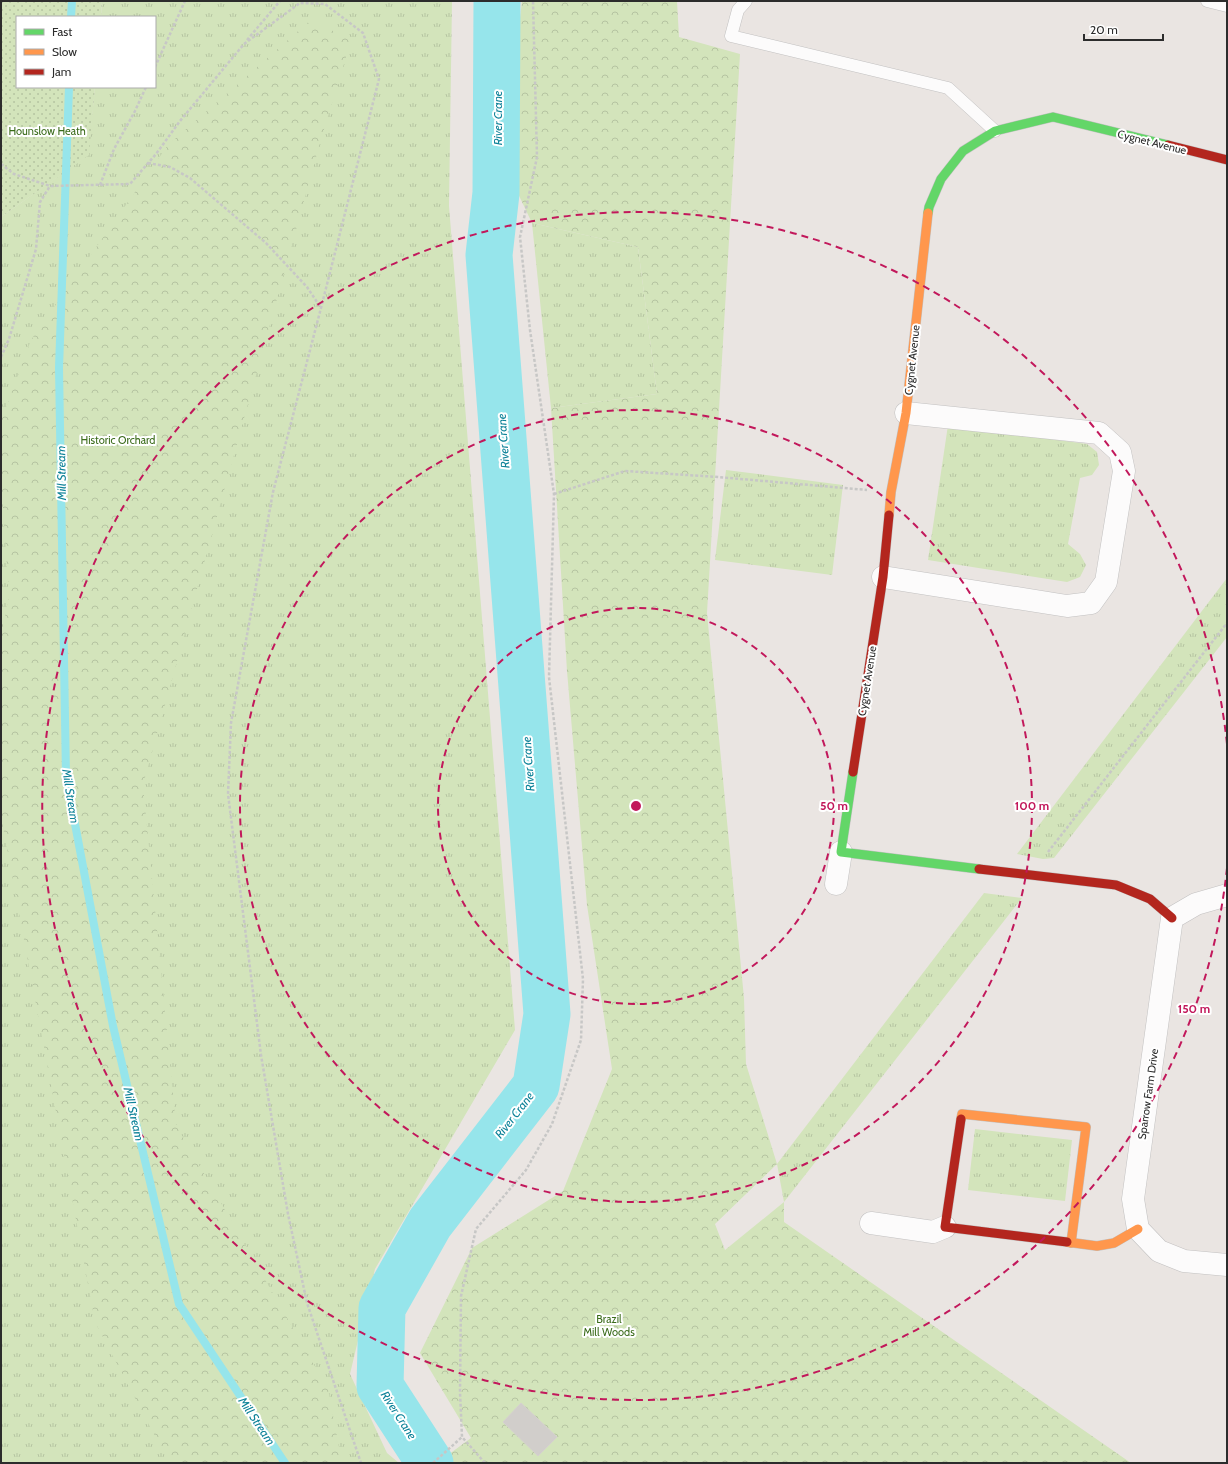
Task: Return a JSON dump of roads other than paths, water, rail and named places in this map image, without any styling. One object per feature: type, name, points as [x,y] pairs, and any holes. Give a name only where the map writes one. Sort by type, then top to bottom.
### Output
[{"type":"street","name":"Cygnet Avenue","points":[[836,884],[883,577],[891,492],[906,413],[929,207],[941,179],[963,151],[995,131],[1053,117],[1227,160]]},
{"type":"street","points":[[883,577],[1067,606],[1091,603],[1106,582],[1124,471],[1120,452],[1099,433],[906,413]]},
{"type":"street","points":[[840,852],[1116,885],[1150,899],[1172,918],[1196,904],[1227,895]]},
{"type":"street","name":"Sparrow Farm Drive","points":[[1138,1229],[1133,1199],[1172,918]]},
{"type":"street","points":[[945,1227],[962,1114],[1086,1127],[1071,1243]]},
{"type":"street","points":[[871,1223],[922,1232],[933,1232],[945,1227],[1097,1246],[1114,1243],[1138,1229],[1159,1251],[1184,1262],[1227,1265]]},
{"type":"lane","points":[[746,1],[738,10],[731,36],[948,88],[995,131]]},
{"type":"lane","points":[[1207,1],[1227,6]]},
{"type":"waterway","name":"Mill Stream","points":[[71,16],[72,1]]},
{"type":"waterway","name":"River Crane","points":[[430,1463],[380,1386],[382,1308],[430,1223],[536,1086],[547,1014],[489,255],[496,193],[497,1]]},
{"type":"waterway","name":"Mill Stream","points":[[69,88],[59,368],[66,776],[113,1026],[179,1304],[285,1463]]},
{"type":"park label","name":"Hounslow Heath","points":[[47,131]]},
{"type":"park label","name":"Historic Orchard","points":[[118,440]]},
{"type":"park label","name":"Brazil Mill Woods","points":[[609,1325]]}]
